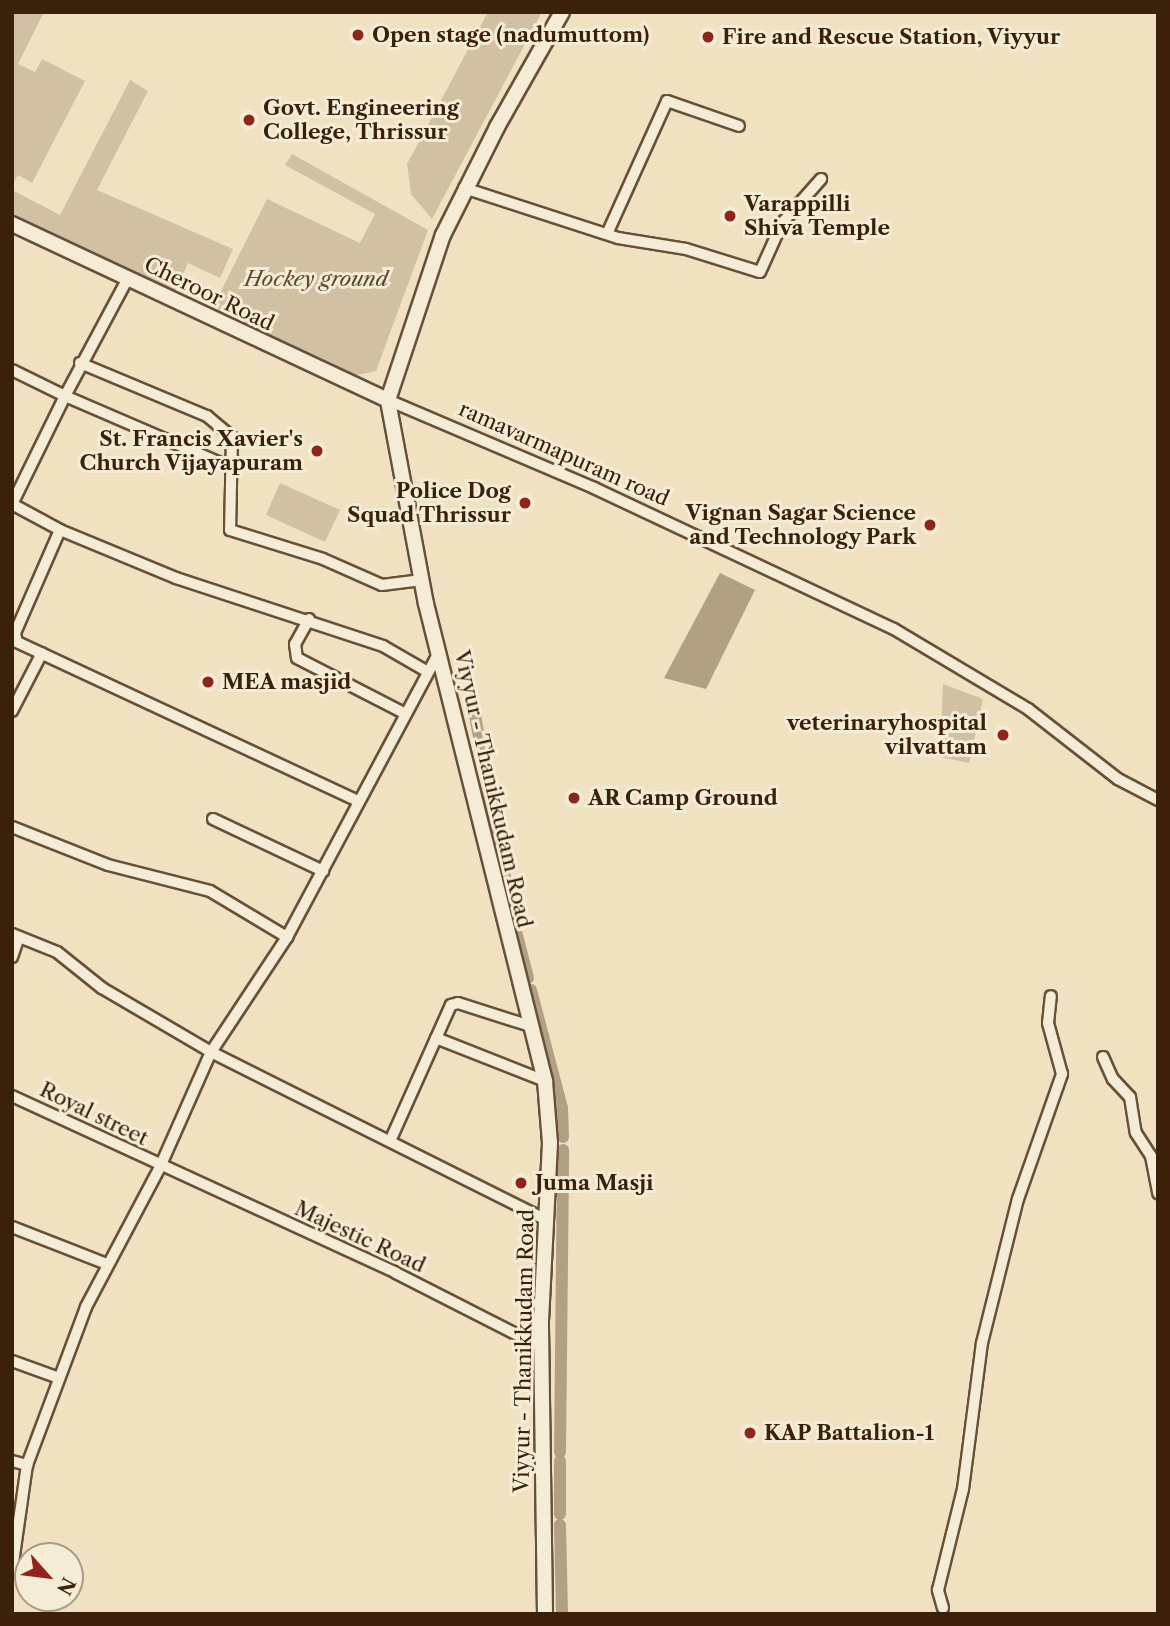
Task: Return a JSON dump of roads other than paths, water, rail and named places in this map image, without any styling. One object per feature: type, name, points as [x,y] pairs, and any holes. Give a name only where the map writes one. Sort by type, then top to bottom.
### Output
[{"type":"main road","name":"Viyyur - Thanikkudam Road","points":[[545,1614],[541,1347],[544,1219],[550,1143],[545,1081],[422,580],[388,400],[435,258],[464,188],[562,12]]},
{"type":"main road","name":"Cheroor Road","points":[[12,224],[293,360],[388,400]]},
{"type":"street","points":[[607,234],[667,101],[739,126]]},
{"type":"street","points":[[464,188],[607,234],[686,249],[760,272],[782,223],[821,179]]},
{"type":"street","points":[[128,278],[79,363],[12,505],[60,530],[176,578],[309,619],[383,646],[428,672]]},
{"type":"street","points":[[79,363],[213,419],[234,442],[230,530],[323,559],[383,585],[422,580]]},
{"type":"street","points":[[12,370],[65,396],[232,468]]},
{"type":"street","name":"ramavarmapuram road","points":[[388,400],[594,488],[894,629],[1028,709],[1118,779],[1158,800]]},
{"type":"street","points":[[60,530],[15,624],[17,642],[358,801]]},
{"type":"street","points":[[309,619],[295,644],[297,658],[404,713]]},
{"type":"street","points":[[15,1542],[27,1465],[107,1264],[160,1167],[211,1052],[288,937],[404,713],[439,652]]},
{"type":"street","points":[[13,705],[42,653]]},
{"type":"street","points":[[213,818],[323,871]]},
{"type":"street","points":[[12,827],[108,865],[210,891],[288,937]]},
{"type":"street","points":[[12,957],[16,936],[57,952],[102,988],[211,1052],[391,1139],[544,1219]]},
{"type":"street","points":[[943,1608],[937,1590],[962,1489],[982,1343],[1018,1199],[1062,1074],[1048,1023],[1051,996]]},
{"type":"street","points":[[391,1139],[454,1003],[530,1026]]},
{"type":"street","points":[[436,1038],[545,1081]]},
{"type":"street","points":[[1103,1057],[1106,1069],[1130,1097],[1136,1133],[1151,1156],[1158,1193]]},
{"type":"street","name":"Royal street","points":[[12,1096],[160,1167]]},
{"type":"street","name":"Majestic Road","points":[[160,1167],[396,1273],[541,1347]]},
{"type":"street","points":[[12,1227],[107,1264]]},
{"type":"street","points":[[12,1361],[60,1378]]},
{"type":"street","points":[[12,1461],[27,1465]]},
{"type":"street","points":[[12,1570],[14,1546]]},
{"type":"waterway","points":[[474,710],[512,916],[528,978]]},
{"type":"waterway","points":[[531,990],[562,1108],[563,1137]]},
{"type":"waterway","points":[[560,1452],[563,1150]]},
{"type":"waterway","points":[[560,1461],[560,1514]]},
{"type":"waterway","points":[[560,1525],[562,1614]]},
{"type":"place","name":"Open stage (nadumuttom)","points":[[358,35]]},
{"type":"place","name":"Fire and Rescue Station, Viyyur","points":[[708,37]]},
{"type":"place","name":"Govt. Engineering College, Thrissur","points":[[249,120]]},
{"type":"place","name":"Varappilli Shiva Temple","points":[[730,216]]},
{"type":"place","name":"St. Francis Xavier's Church Vijayapuram","points":[[317,451]]},
{"type":"place","name":"Police Dog Squad Thrissur","points":[[525,503]]},
{"type":"place","name":"Vignan Sagar Science and Technology Park","points":[[930,525]]},
{"type":"place","name":"MEA masjid","points":[[208,682]]},
{"type":"place","name":"veterinaryhospital vilvattam","points":[[1003,735]]},
{"type":"place","name":"AR Camp Ground","points":[[574,798]]},
{"type":"place","name":"Juma Masji","points":[[521,1183]]},
{"type":"place","name":"KAP Battalion-1","points":[[750,1433]]},
{"type":"park label","name":"Hockey ground","points":[[316,279]]}]
